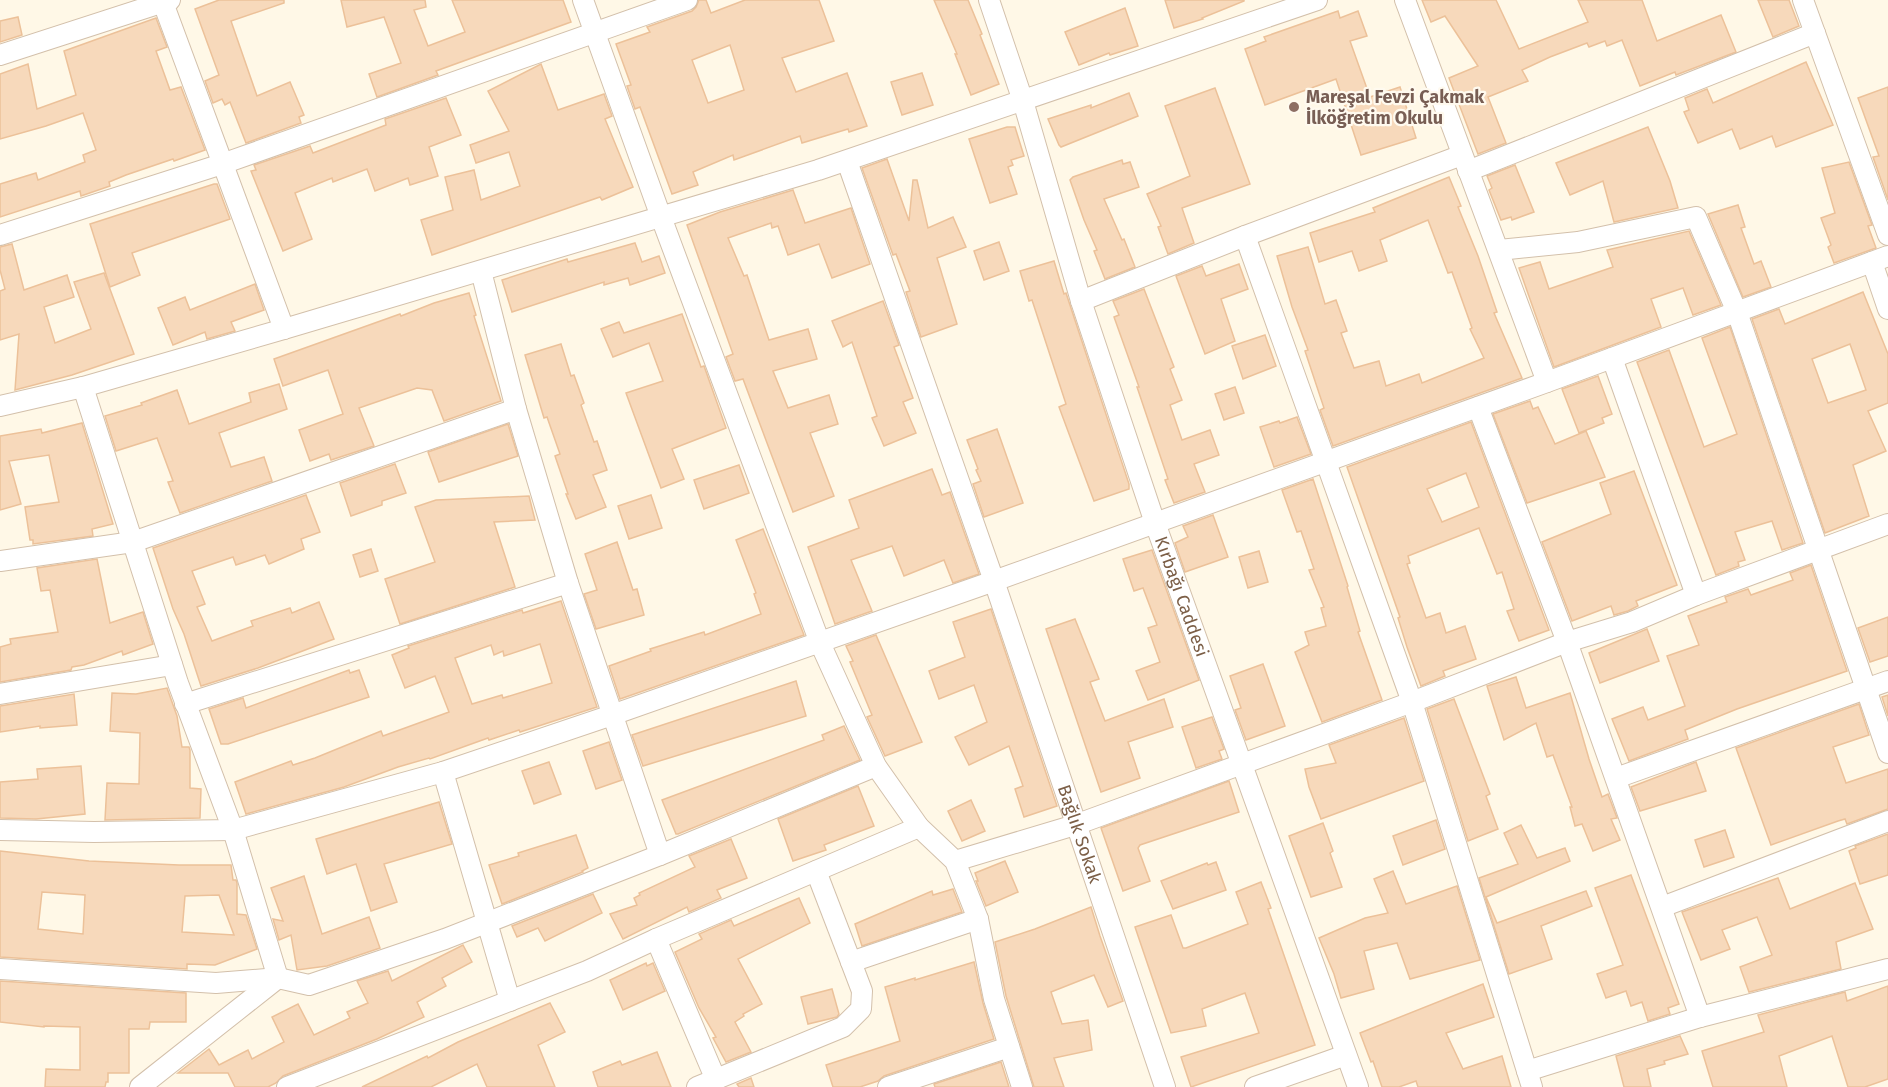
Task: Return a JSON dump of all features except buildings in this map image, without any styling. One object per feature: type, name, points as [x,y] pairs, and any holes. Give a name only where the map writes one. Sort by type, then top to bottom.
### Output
[{"type":"street","points":[[582,0],[820,643],[876,766],[919,826],[955,861],[978,919],[994,999],[1022,1087]]},
{"type":"street","points":[[0,236],[222,164],[687,0]]},
{"type":"street","name":"Kırbağı Caddesi","points":[[989,0],[1023,101],[1081,301],[1155,523],[1358,1087]]},
{"type":"street","points":[[0,406],[83,387],[284,329],[847,161],[1317,0]]},
{"type":"street","points":[[1405,0],[1547,382]]},
{"type":"street","points":[[1803,0],[1888,235]]},
{"type":"street","points":[[0,55],[165,1],[222,164],[284,329]]},
{"type":"street","points":[[1081,301],[1245,236],[1465,163],[1815,33]]},
{"type":"street","name":"Bağlık Sokak","points":[[847,161],[994,581],[1165,1087]]},
{"type":"street","points":[[1499,250],[1578,242],[1696,217],[1737,312],[1888,753]]},
{"type":"street","points":[[1245,236],[1412,702],[1530,1079],[1700,1017],[1888,969]]},
{"type":"street","points":[[0,830],[94,832],[233,830],[443,772],[820,643],[1478,407],[1880,259],[1888,309]]},
{"type":"street","points":[[481,271],[516,409],[568,583],[660,855]]},
{"type":"street","points":[[1612,358],[1696,595]]},
{"type":"street","points":[[83,387],[185,704],[233,830],[278,978]]},
{"type":"street","points":[[1478,407],[1567,642],[1700,1017]]},
{"type":"street","points":[[0,561],[133,542],[516,409]]},
{"type":"street","points":[[955,861],[1075,825],[1412,702],[1567,642],[1632,622],[1696,595],[1888,524]]},
{"type":"street","points":[[185,704],[568,583]]},
{"type":"street","points":[[0,694],[172,665]]},
{"type":"street","points":[[1616,778],[1888,681]]},
{"type":"street","points":[[0,969],[216,983],[278,978],[309,985],[486,924],[876,766]]},
{"type":"street","points":[[443,772],[510,1001]]},
{"type":"street","points":[[1662,907],[1888,821]]},
{"type":"street","points":[[287,1087],[587,971],[919,826]]},
{"type":"street","points":[[697,1087],[843,1027],[861,1009],[862,991],[816,871]]},
{"type":"street","points":[[851,962],[978,919]]},
{"type":"street","points":[[656,939],[716,1080]]},
{"type":"street","points":[[140,1087],[278,978]]},
{"type":"street","points":[[888,1087],[1009,1047]]},
{"type":"street","points":[[1255,1087],[1346,1055]]},
{"type":"place","name":"Mareşal Fevzi Çakmak İlköğretim Okulu","points":[[1294,107]]}]
